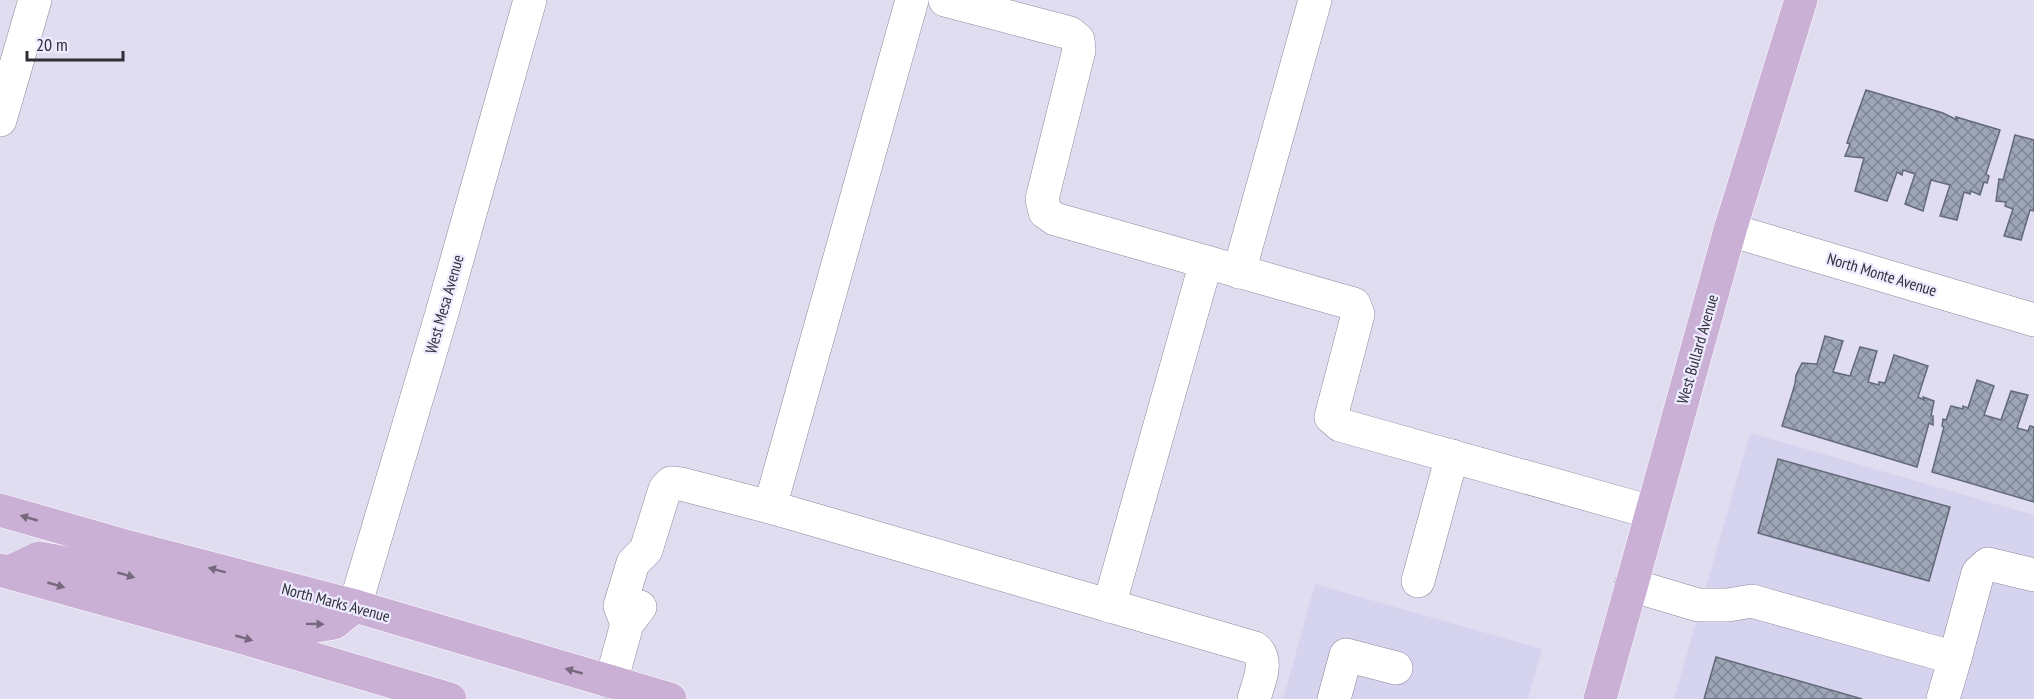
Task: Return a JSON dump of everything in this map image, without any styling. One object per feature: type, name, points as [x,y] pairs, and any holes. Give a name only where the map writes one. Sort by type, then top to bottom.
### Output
[{"type":"main road","name":"West Bullard Avenue","points":[[1600,699],[1730,230],[1801,0]]},
{"type":"main road","name":"North Marks Avenue","points":[[0,510],[129,548],[355,606],[670,699]]},
{"type":"main road","points":[[5,571],[39,558],[98,568],[288,622],[316,626],[334,623],[355,606]]},
{"type":"main road","points":[[5,571],[450,699]]},
{"type":"street","points":[[0,120],[35,0]]},
{"type":"street","name":"West Mesa Avenue","points":[[355,606],[439,324],[530,0]]},
{"type":"street","points":[[770,507],[912,0]]},
{"type":"street","points":[[945,0],[1070,33],[1078,40],[1080,50],[1042,199],[1045,212],[1055,219],[1354,304],[1358,314],[1331,417],[1340,425],[1651,512]]},
{"type":"street","points":[[1239,272],[1315,0]]},
{"type":"street","name":"North Monte Avenue","points":[[1730,230],[2034,320]]},
{"type":"street","points":[[1109,606],[1206,262]]},
{"type":"street","points":[[1418,581],[1452,456]]},
{"type":"street","points":[[611,682],[627,624],[621,606],[633,563],[646,550],[665,489],[671,483],[681,483],[1255,648],[1262,654],[1263,664],[1254,699]]},
{"type":"street","points":[[1943,699],[1978,573],[1988,564],[2034,575]]},
{"type":"street","points":[[1631,585],[1698,605],[1728,605],[1752,601],[1955,658]]},
{"type":"street","points":[[1334,699],[1346,655],[1396,668]]},
{"type":"shaded area","points":[[1750,433],[2034,515],[2034,699],[1674,699]]},
{"type":"shaded area","points":[[1315,584],[1542,649],[1528,699],[1283,699]]},
{"type":"building","points":[[1866,90],[1943,113],[1957,120],[1956,117],[2000,130],[1986,174],[1989,176],[1987,183],[1984,182],[1980,195],[1971,191],[1970,194],[1964,192],[1957,220],[1940,216],[1950,185],[1931,180],[1923,211],[1905,204],[1915,174],[1903,170],[1902,175],[1897,172],[1887,201],[1855,191],[1864,158],[1845,156],[1850,144],[1847,143]]},
{"type":"building","points":[[2015,135],[2034,140],[2034,211],[2030,210],[2021,240],[2004,236],[2013,209],[2005,206],[2006,202],[1996,201],[1999,179],[2003,180]]},
{"type":"building","points":[[1825,336],[1843,341],[1833,372],[1850,376],[1860,347],[1877,351],[1868,382],[1879,385],[1879,382],[1885,383],[1894,355],[1928,366],[1918,397],[1934,401],[1931,416],[1933,416],[1933,425],[1929,423],[1917,467],[1782,426],[1796,375],[1802,363],[1817,364]]},
{"type":"building","points":[[1977,380],[1994,386],[1984,415],[2001,420],[2011,391],[2028,395],[2017,428],[2028,431],[2030,426],[2034,427],[2034,502],[1932,472],[1944,427],[1942,426],[1943,419],[1946,420],[1951,406],[1968,408]]},
{"type":"building","points":[[1778,459],[1950,507],[1929,581],[1758,533]]},
{"type":"building","points":[[1716,657],[1862,699],[1704,699]]}]
